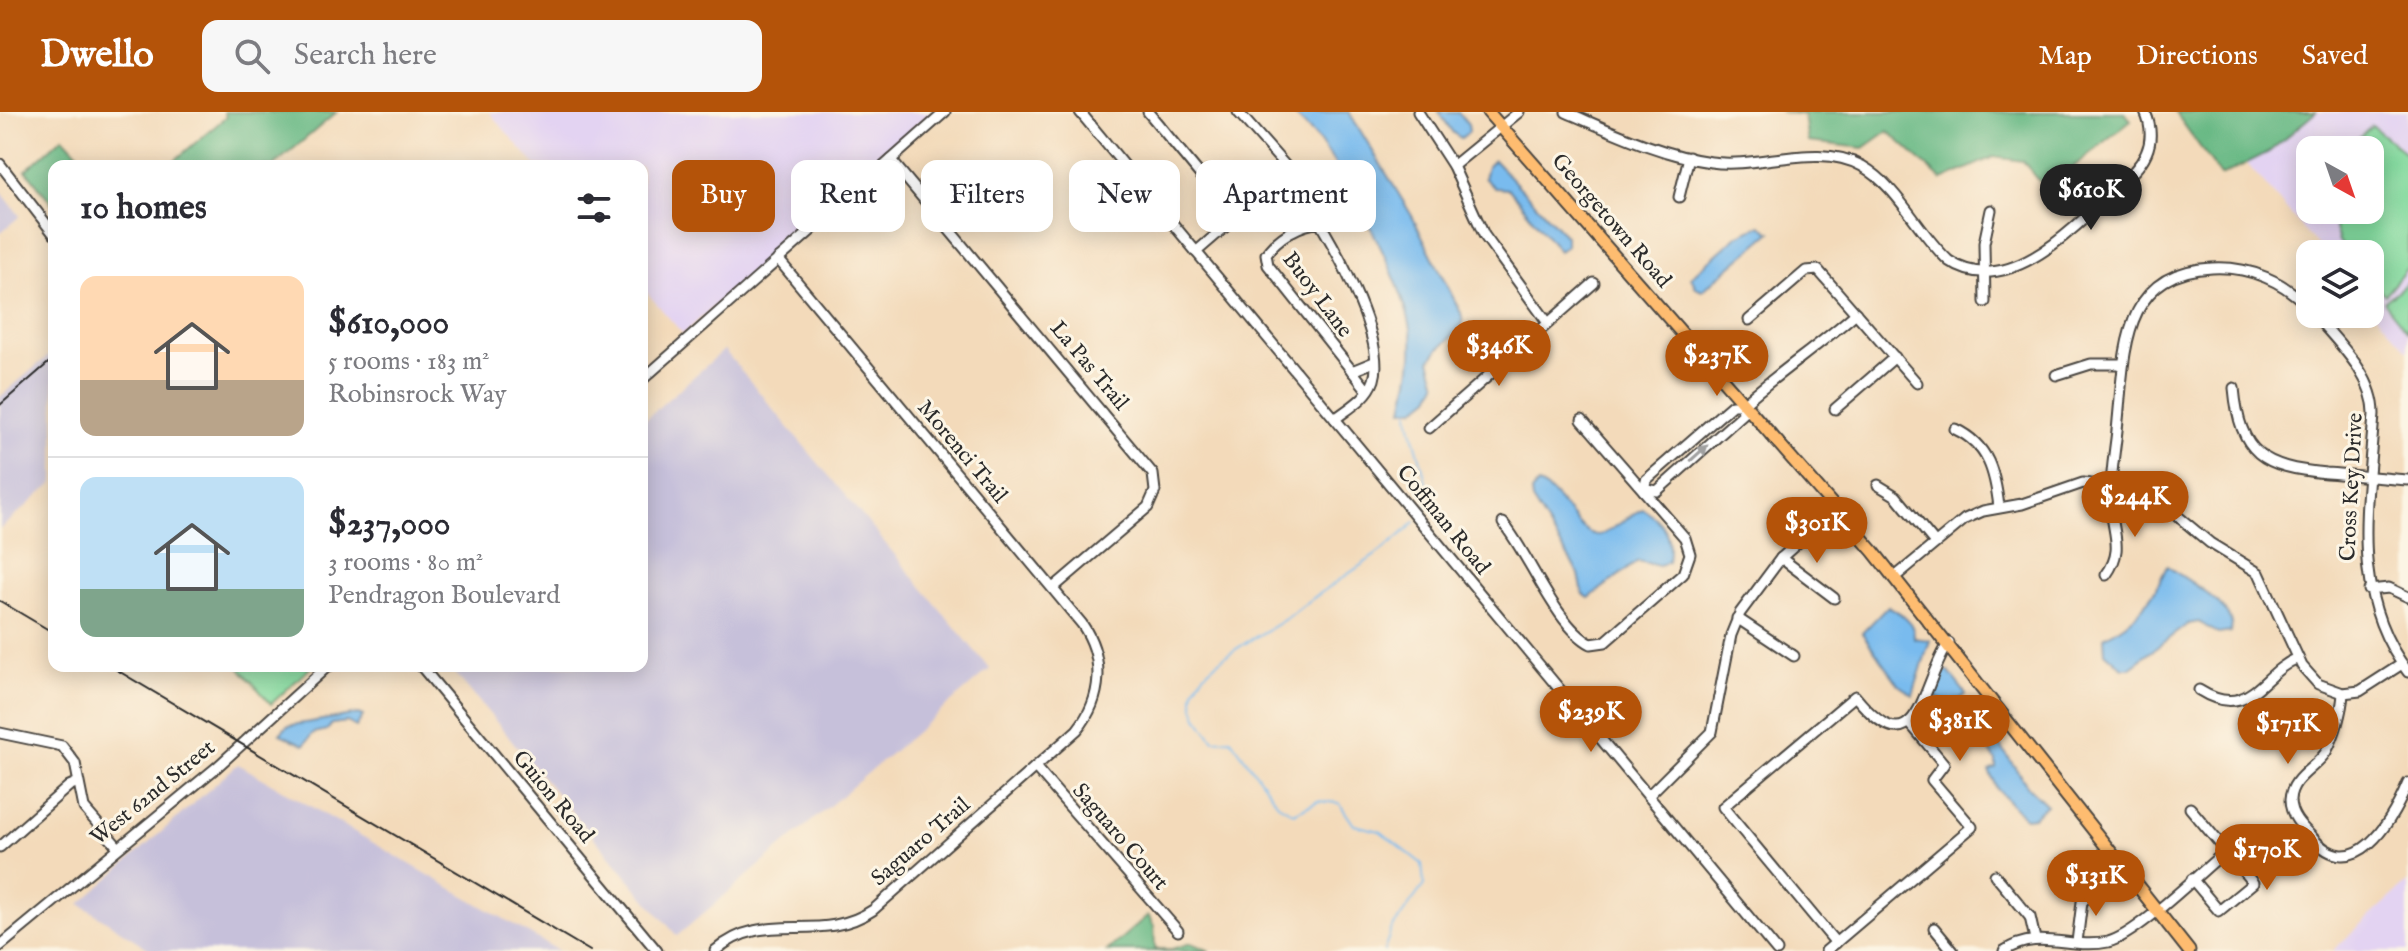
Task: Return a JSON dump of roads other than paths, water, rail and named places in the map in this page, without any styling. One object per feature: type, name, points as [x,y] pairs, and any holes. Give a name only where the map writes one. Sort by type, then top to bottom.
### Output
[{"type":"main road","name":"Georgetown Road","points":[[1488,112],[1895,577],[2189,951]]},
{"type":"street","points":[[891,160],[945,112]]},
{"type":"street","name":"Coffman Road","points":[[1080,112],[1777,951]]},
{"type":"street","points":[[1148,112],[1196,170]]},
{"type":"street","points":[[1238,112],[1280,160]]},
{"type":"street","points":[[1418,112],[1453,166],[1484,235],[1548,323]]},
{"type":"street","points":[[1453,166],[1519,112]]},
{"type":"street","points":[[1566,112],[1648,146],[1689,157],[1731,163],[1822,156],[1852,161],[1880,180],[1949,261],[1964,269],[1984,272],[2014,268],[2045,251],[2134,171],[2145,158],[2151,137],[2145,112]]},
{"type":"street","points":[[1679,197],[1689,157]]},
{"type":"street","points":[[0,164],[48,226]]},
{"type":"street","name":"La Pas Trail","points":[[905,177],[1152,471],[1155,488],[1148,507],[1053,588]]},
{"type":"street","points":[[1985,302],[1984,272],[1991,210]]},
{"type":"street","name":"Buoy Lane","points":[[1352,371],[1374,362],[1363,307],[1344,263],[1320,223],[1308,223],[1274,243],[1266,254],[1268,265],[1352,371],[1368,391]]},
{"type":"street","points":[[648,375],[809,232]]},
{"type":"street","points":[[1196,252],[1220,232]]},
{"type":"street","name":"Morenci Trail","points":[[778,259],[1053,588],[1089,635],[1097,655],[1099,677]]},
{"type":"street","points":[[2106,575],[2118,546],[2111,506],[2112,488],[2123,364],[2128,329],[2136,311],[2160,284],[2182,273],[2213,267],[2249,271],[2283,286],[2296,297]]},
{"type":"street","points":[[1749,320],[1806,271],[1813,269],[1821,273],[1917,383]]},
{"type":"street","points":[[1429,428],[1594,283]]},
{"type":"street","points":[[1645,490],[1646,480],[1732,405],[1743,404],[1856,313]]},
{"type":"street","name":"Cross Key Drive","points":[[2324,328],[2371,391],[2374,414],[2364,542],[2369,590],[2383,632],[2405,668]]},
{"type":"street","points":[[1835,409],[1895,357]]},
{"type":"street","points":[[1335,419],[1368,391],[1374,379],[1374,362]]},
{"type":"street","points":[[2056,375],[2091,364],[2123,364]]},
{"type":"street","points":[[2234,388],[2242,432],[2255,451],[2268,461],[2293,470],[2408,480]]},
{"type":"street","points":[[1645,490],[1657,491],[1743,414],[1743,404]]},
{"type":"street","points":[[1503,523],[1542,586],[1584,639],[1597,644],[1607,640],[1681,576],[1689,561],[1685,538],[1582,420]]},
{"type":"street","points":[[1955,429],[1977,443],[1989,458],[1999,507]]},
{"type":"street","points":[[1895,577],[1965,519],[2083,483],[2112,488],[2152,496],[2210,543],[2254,568],[2268,587],[2298,658],[2318,684],[2343,693],[2370,687],[2405,668]]},
{"type":"street","points":[[1878,485],[1896,496],[1935,543]]},
{"type":"street","points":[[1648,796],[1712,732],[1737,618],[1781,558],[1837,508]]},
{"type":"street","points":[[1781,558],[1834,598]]},
{"type":"street","points":[[2369,590],[2389,588],[2408,597]]},
{"type":"street","points":[[1737,618],[1794,656]]},
{"type":"street","points":[[1836,943],[1723,807],[1855,696],[1883,724],[1896,726],[1909,722],[1921,709],[1935,663],[1949,643]]},
{"type":"street","points":[[2199,690],[2220,699],[2244,698],[2259,691],[2277,670],[2298,658]]},
{"type":"street","name":"West 62nd Street","points":[[0,946],[117,846],[217,767],[321,672]]},
{"type":"street","name":"Guion Road","points":[[426,672],[657,951]]},
{"type":"street","name":"Saguaro Trail","points":[[715,951],[751,929],[826,929],[867,914],[1082,724],[1094,701],[1099,677]]},
{"type":"street","points":[[2343,693],[2325,752],[2292,789],[2293,813],[2308,833],[2330,853],[2355,853],[2388,824],[2408,783]]},
{"type":"street","points":[[1826,951],[1972,827],[1932,780],[1942,771],[1944,764],[1909,722]]},
{"type":"street","points":[[0,733],[62,746],[75,763],[84,808],[117,846]]},
{"type":"street","name":"Saguaro Court","points":[[1035,767],[1178,931]]},
{"type":"street","points":[[0,847],[78,782]]},
{"type":"street","points":[[2190,808],[2252,881],[2252,887],[2219,911],[2192,879]]},
{"type":"street","points":[[2004,951],[2035,939],[2108,946],[2136,929],[2226,851]]},
{"type":"street","points":[[1995,875],[2030,917],[2035,939]]},
{"type":"street","points":[[2077,942],[2082,902],[2099,886]]},
{"type":"street","points":[[1934,928],[1953,951]]},
{"type":"water","points":[[1291,112],[1349,112],[1412,216],[1461,313],[1463,323],[1430,360],[1437,384],[1430,397],[1415,409],[1403,409],[1412,346],[1408,316],[1372,232],[1376,232],[1376,160],[1332,160],[1318,139]]},
{"type":"water","points":[[1439,112],[1458,112],[1468,124],[1469,132],[1461,138],[1453,133]]},
{"type":"water","points":[[1494,160],[1566,236],[1566,246],[1559,251],[1509,189],[1495,188],[1484,178],[1487,167]]},
{"type":"water","points":[[1761,225],[1771,232],[1702,291],[1696,288],[1691,277],[1737,236]]},
{"type":"water","points":[[1538,484],[1556,497],[1588,532],[1597,535],[1643,509],[1662,525],[1668,537],[1668,562],[1659,566],[1638,561],[1589,598],[1583,594],[1579,574],[1532,500],[1531,492]]},
{"type":"water","points":[[2167,566],[2218,603],[2231,622],[2231,632],[2218,634],[2199,622],[2188,624],[2129,668],[2123,668],[2105,652],[2104,637],[2126,624],[2142,608]]},
{"type":"water","points":[[1888,606],[1910,623],[1914,638],[1930,640],[1913,695],[1900,686],[1862,633]]},
{"type":"water","points":[[1948,671],[1966,694],[1963,697],[1948,701],[1936,697],[1943,672]]},
{"type":"water","points":[[358,714],[363,716],[356,727],[347,722],[332,724],[327,730],[313,733],[304,745],[280,734],[287,726]]},
{"type":"water","points":[[1992,733],[2028,787],[2047,805],[2033,817],[2025,818],[1997,789],[1989,771],[1996,768],[1996,761],[1983,740],[1985,734]]},
{"type":"waterway","points":[[1409,410],[1427,493],[1422,515]]},
{"type":"waterway","points":[[1384,951],[1391,930],[1424,885],[1422,864],[1380,831],[1354,825],[1339,803],[1318,801],[1294,813],[1278,804],[1231,739],[1214,740],[1197,714],[1193,696],[1197,684],[1219,661],[1291,615],[1386,547],[1415,522]]},
{"type":"railway","points":[[0,405],[48,363]]},
{"type":"railway","points":[[0,601],[48,629]]},
{"type":"railway","points":[[120,672],[590,951]]}]
